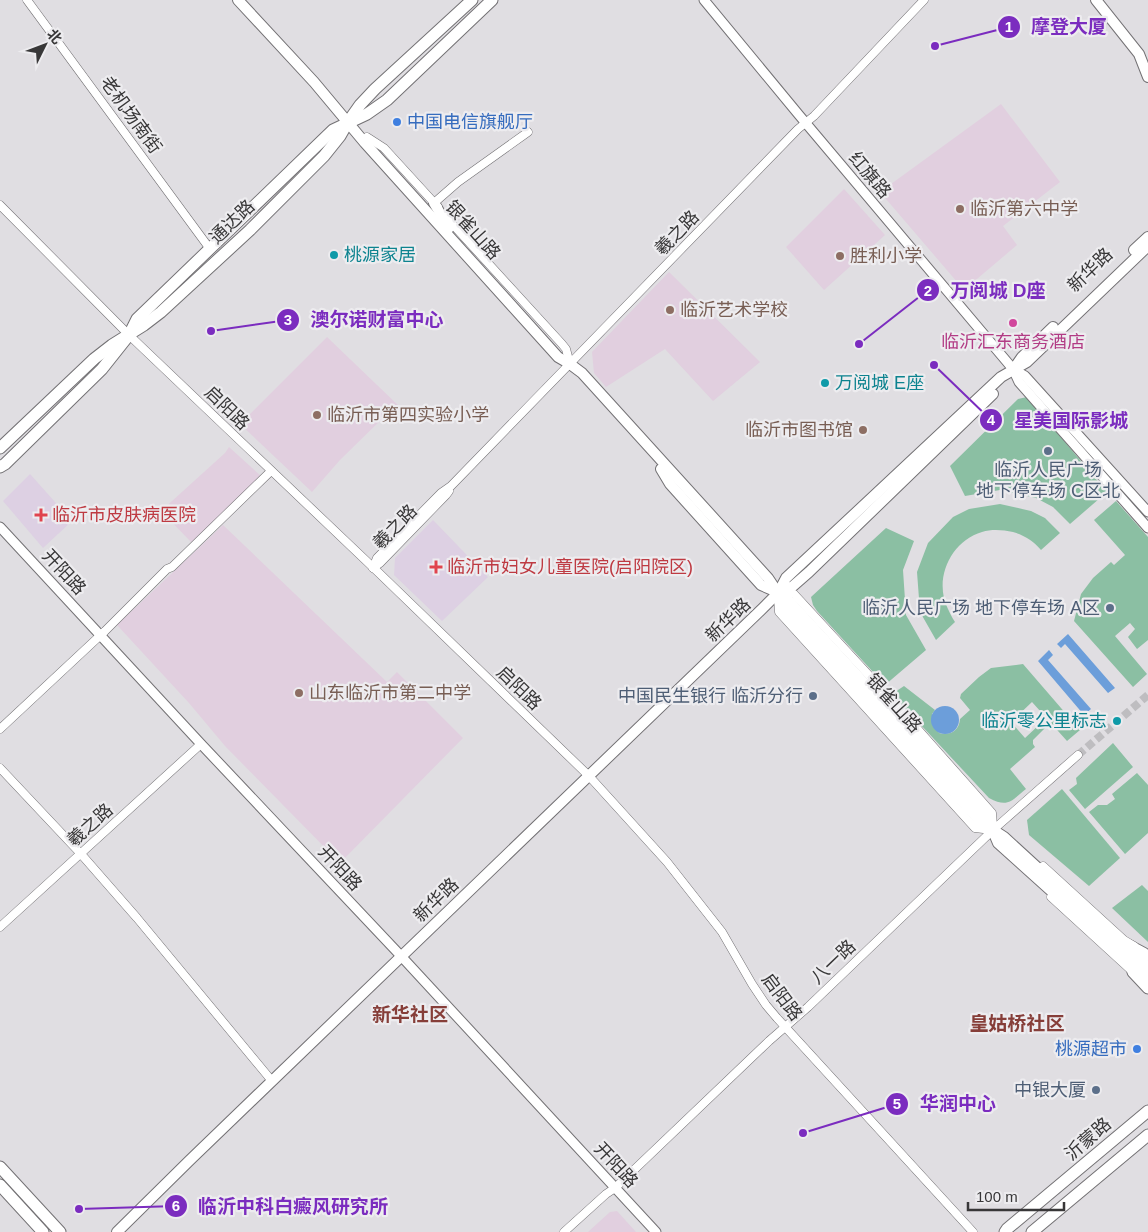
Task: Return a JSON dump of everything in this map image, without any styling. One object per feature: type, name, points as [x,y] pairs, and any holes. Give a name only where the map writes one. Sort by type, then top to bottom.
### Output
[{"type":"main road","name":"银雀山路","points":[[238,0],[450,232],[558,357],[582,372],[768,578],[778,593]]},
{"type":"main road","name":"通达路","points":[[0,448],[94,359],[161,312],[250,230],[324,156],[360,106],[375,89],[472,0]]},
{"type":"main road","name":"通达路","points":[[0,467],[102,369],[128,335],[137,319],[333,130],[367,114],[386,100],[492,0]]},
{"type":"main road","points":[[1089,0],[1134,58],[1146,64]]},
{"type":"main road","points":[[1096,0],[1146,64],[1148,77]]},
{"type":"main road","points":[[434,203],[450,232]]},
{"type":"main road","points":[[433,226],[450,232]]},
{"type":"main road","name":"新华路","points":[[1013,369],[1022,357],[1148,237]]},
{"type":"main road","name":"新华路","points":[[117,1232],[763,608],[778,593],[786,578],[1000,377],[1027,362],[1148,246]]},
{"type":"main road","name":"银雀山路","points":[[570,364],[581,379],[661,469],[670,484],[761,585],[788,600],[987,818],[998,843],[1132,967],[1148,978]]},
{"type":"main road","name":"银雀山路","points":[[993,830],[1004,837],[1148,967]]},
{"type":"main road","points":[[1113,937],[1146,955]]},
{"type":"main road","points":[[1132,967],[1148,988]]},
{"type":"main road","name":"沂蒙路","points":[[1006,1232],[1007,1229],[1148,1111]]},
{"type":"main road","name":"沂蒙路","points":[[1032,1232],[1148,1135]]},
{"type":"main road","points":[[0,1167],[60,1232]]},
{"type":"main road","points":[[0,1185],[43,1232]]},
{"type":"street","name":"老机场南街","points":[[27,0],[210,249]]},
{"type":"street","name":"红旗路","points":[[704,0],[805,123],[1013,369],[1019,382],[1148,528]]},
{"type":"street","name":"羲之路","points":[[374,568],[446,495],[451,486],[805,123],[814,116],[924,0]]},
{"type":"street","points":[[434,203],[458,182],[528,132]]},
{"type":"street","points":[[366,139],[384,148],[562,344],[570,364]]},
{"type":"street","points":[[366,139],[371,155],[433,226],[555,360],[570,364]]},
{"type":"street","name":"启阳路","points":[[0,205],[128,335],[374,568],[589,776],[667,862],[722,932],[766,1005],[973,1232]]},
{"type":"street","name":"红旗路","points":[[1013,369],[1025,376],[1148,512]]},
{"type":"street","points":[[0,729],[271,471]]},
{"type":"street","name":"开阳路","points":[[0,527],[201,744],[402,956],[656,1232]]},
{"type":"street","points":[[778,593],[778,612],[975,828],[1007,834],[1124,940],[1146,955]]},
{"type":"street","name":"羲之路","points":[[0,928],[201,744]]},
{"type":"street","name":"八一路","points":[[564,1232],[615,1188],[993,830],[1078,755]]},
{"type":"street","points":[[0,768],[81,854],[143,925],[272,1081]]},
{"type":"shaded area","name":"临沂第六中学","points":[[1001,104],[1060,182],[1003,226],[1017,245],[964,290],[880,192]]},
{"type":"shaded area","points":[[844,189],[885,235],[824,290],[786,247]]},
{"type":"shaded area","name":"临沂艺术学校","points":[[669,272],[760,362],[713,401],[665,349],[606,387],[594,373],[592,352]]},
{"type":"shaded area","name":"临沂市第四实验小学","points":[[327,337],[401,408],[391,417],[387,414],[340,460],[312,492],[240,424]]},
{"type":"shaded area","points":[[229,447],[262,477],[192,543],[161,511],[225,453]]},
{"type":"shaded area","name":"临沂市皮肤病医院","points":[[30,474],[72,521],[43,548],[3,501]]},
{"type":"shaded area","name":"临沂市妇女儿童医院(启阳院区)","points":[[433,520],[488,577],[442,621],[394,575],[395,558]]},
{"type":"shaded area","name":"山东临沂市第二中学","points":[[223,525],[387,682],[397,672],[463,738],[340,863],[225,746],[189,703],[117,625]]},
{"type":"shaded area","points":[[617,1211],[636,1232],[588,1232],[610,1212]]},
{"type":"green space","points":[[1027,397],[1107,492],[1070,524],[1053,507],[1036,498],[1000,490],[965,496],[950,466],[1018,399]]},
{"type":"green space","points":[[1116,501],[1148,537],[1148,640],[1137,649],[1128,637],[1135,629],[1130,623],[1115,636],[1147,674],[1133,687],[1074,621],[1081,594],[1093,578],[1111,562],[1114,565],[1125,555],[1094,520]]},
{"type":"green space","points":[[1000,504],[1031,511],[1045,518],[1060,533],[1041,550],[1025,537],[1001,530],[982,532],[962,544],[954,552],[944,574],[944,597],[955,622],[936,640],[920,612],[917,572],[928,543],[953,517],[969,509]]},
{"type":"green space","points":[[886,528],[914,541],[903,570],[906,615],[926,650],[885,685],[817,611],[811,597]]},
{"type":"green space","points":[[1023,664],[1080,730],[1067,741],[1032,702],[1011,722],[1025,738],[1040,724],[1045,728],[1033,740],[1035,747],[1010,769],[1026,789],[1017,797],[1005,803],[989,798],[892,694],[904,686],[935,710],[932,714],[939,733],[947,734],[953,732],[958,727],[960,719],[970,710],[960,698],[961,694],[979,677],[991,668]]},
{"type":"green space","points":[[1113,743],[1133,767],[1085,809],[1069,790],[1077,784],[1076,778]]},
{"type":"green space","points":[[1137,773],[1148,785],[1148,833],[1125,854],[1089,812],[1098,805],[1107,805],[1115,799],[1112,794]]},
{"type":"green space","points":[[1062,789],[1120,858],[1089,886],[1029,835],[1027,820]]},
{"type":"green space","points":[[1142,885],[1148,891],[1148,942],[1112,908]]},
{"type":"water","points":[[1068,634],[1115,688],[1108,693],[1065,644],[1061,648],[1057,644]]},
{"type":"water","points":[[1049,650],[1053,655],[1048,660],[1091,709],[1084,715],[1038,661]]},
{"type":"water","points":[[945,706],[955,710],[959,720],[955,730],[945,734],[935,730],[931,720],[935,710]]},
{"type":"tunnel","points":[[1078,755],[1148,695]]},
{"type":"place","name":"摩登大厦","points":[[935,46]]},
{"type":"place","name":"中国电信旗舰厅","points":[[397,122]]},
{"type":"place","name":"临沂第六中学","points":[[960,209]]},
{"type":"place","name":"桃源家居","points":[[334,255]]},
{"type":"place","name":"胜利小学","points":[[840,256]]},
{"type":"place","name":"临沂艺术学校","points":[[670,310]]},
{"type":"place","name":"临沂汇东商务酒店","points":[[1013,323]]},
{"type":"place","name":"澳尔诺财富中心","points":[[211,331]]},
{"type":"place","name":"万阅城 D座","points":[[859,344]]},
{"type":"place","name":"星美国际影城","points":[[934,365]]},
{"type":"place","name":"万阅城 E座","points":[[825,383]]},
{"type":"place","name":"临沂市第四实验小学","points":[[317,415]]},
{"type":"place","name":"临沂市图书馆","points":[[863,430]]},
{"type":"place","name":"临沂人民广场 地下停车场 C区北","points":[[1048,451]]},
{"type":"place","name":"临沂市皮肤病医院","points":[[41,515]]},
{"type":"place","name":"临沂市妇女儿童医院(启阳院区)","points":[[436,567]]},
{"type":"place","name":"临沂人民广场 地下停车场 A区","points":[[1110,608]]},
{"type":"place","name":"山东临沂市第二中学","points":[[299,693]]},
{"type":"place","name":"中国民生银行 临沂分行","points":[[813,696]]},
{"type":"place","name":"临沂零公里标志","points":[[1117,721]]},
{"type":"place","name":"桃源超市","points":[[1137,1049]]},
{"type":"place","name":"中银大厦","points":[[1096,1090]]},
{"type":"place","name":"华润中心","points":[[803,1133]]},
{"type":"place","name":"临沂中科白癜风研究所","points":[[79,1209]]},
{"type":"district","name":"新华社区","points":[[410,1014]]},
{"type":"district","name":"皇姑桥社区","points":[[1017,1023]]}]
